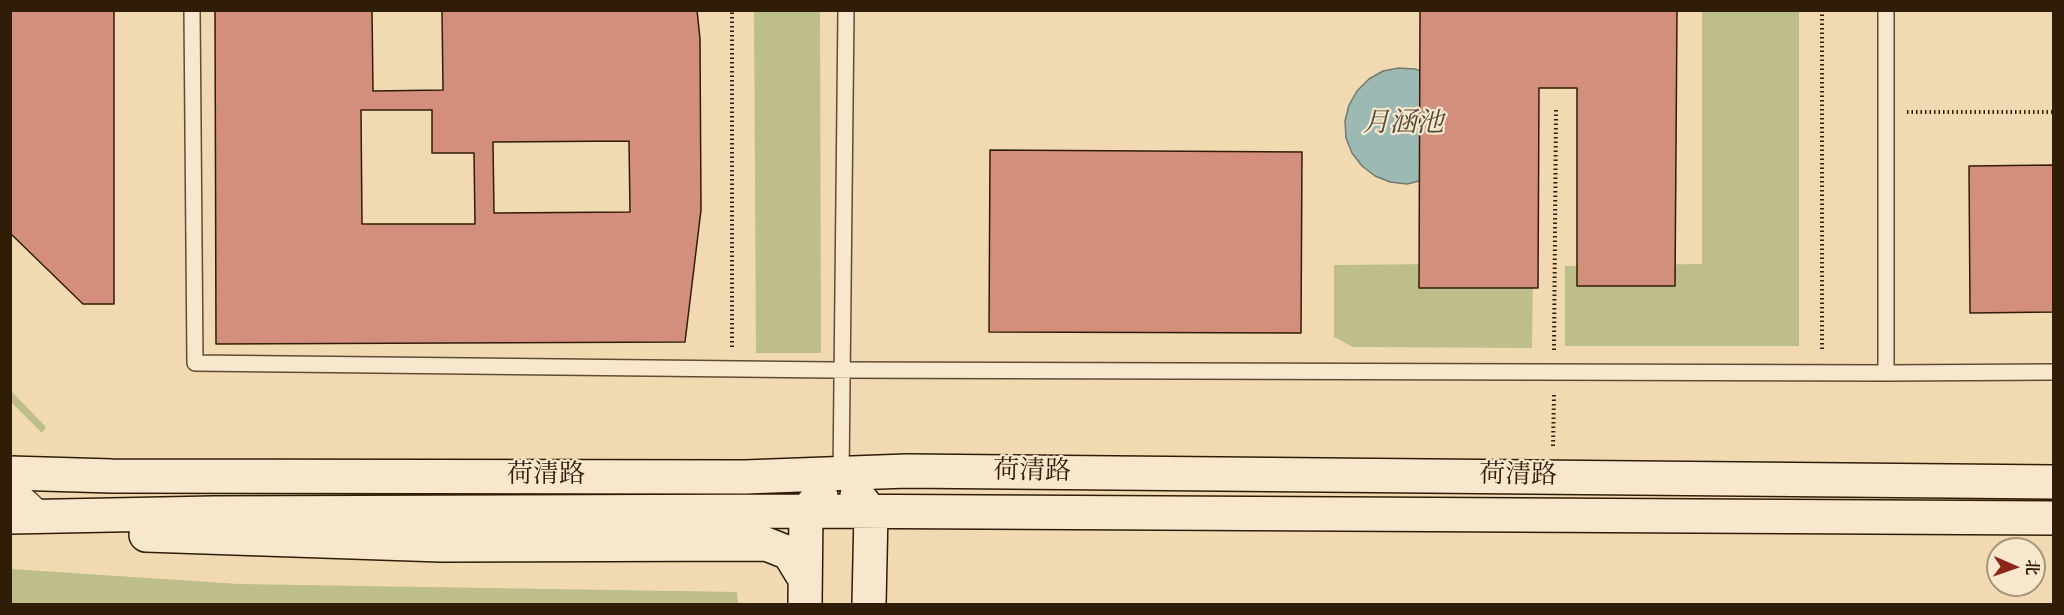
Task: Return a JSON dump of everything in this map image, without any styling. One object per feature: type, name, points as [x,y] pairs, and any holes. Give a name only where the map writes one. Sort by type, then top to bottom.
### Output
[{"type":"main road","name":"荷清路","points":[[10,473],[136,476],[745,477],[918,471],[2054,482]]},
{"type":"main road","points":[[805,592],[806,511],[841,475],[871,512],[868,604]]},
{"type":"main road","points":[[10,493],[23,517],[117,535],[441,544],[766,544],[789,553],[805,592]]},
{"type":"main road","name":"荷清路","points":[[23,517],[213,513],[806,511],[2054,518]]},
{"type":"lane","points":[[192,10],[195,363],[844,370],[2054,372]]},
{"type":"lane","points":[[841,475],[844,370],[846,10]]},
{"type":"lane","points":[[1886,10],[1886,373]]},
{"type":"path","points":[[732,10],[732,369]]},
{"type":"path","points":[[1822,10],[1822,372]]},
{"type":"path","points":[[1553,477],[1556,110]]},
{"type":"path","points":[[1886,112],[2054,112]]},
{"type":"green space","points":[[754,11],[820,11],[821,353],[756,353]]},
{"type":"green space","points":[[1702,11],[1799,11],[1799,346],[1565,346],[1565,266],[1702,264]]},
{"type":"green space","points":[[1533,263],[1532,348],[1353,347],[1334,337],[1334,265]]},
{"type":"green space","points":[[10,390],[46,427],[42,433],[11,402]]},
{"type":"green space","points":[[11,569],[239,584],[737,592],[738,604],[11,604]]},
{"type":"water","name":"月涵池","points":[[1399,68],[1415,69],[1431,75],[1423,180],[1407,184],[1390,182],[1375,176],[1362,166],[1352,153],[1346,138],[1345,121],[1349,105],[1357,91],[1369,79],[1383,71]]},
{"type":"building","points":[[10,10],[114,10],[114,304],[83,304],[10,233]]},
{"type":"building","points":[[215,10],[372,10],[373,91],[443,90],[442,10],[697,10],[700,39],[701,210],[685,342],[216,344]],"holes":[[[361,110],[432,110],[432,153],[474,153],[475,224],[362,224]],[[629,141],[630,212],[494,213],[493,142]]]},
{"type":"building","points":[[1420,10],[1677,10],[1675,286],[1577,286],[1577,88],[1539,88],[1538,288],[1419,288]]},
{"type":"building","points":[[990,150],[1302,152],[1301,333],[989,332]]},
{"type":"building","points":[[2054,165],[2054,312],[1970,313],[1969,166]]}]
